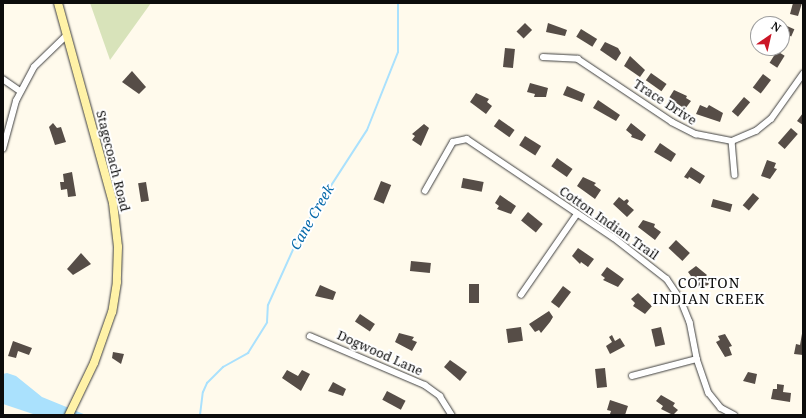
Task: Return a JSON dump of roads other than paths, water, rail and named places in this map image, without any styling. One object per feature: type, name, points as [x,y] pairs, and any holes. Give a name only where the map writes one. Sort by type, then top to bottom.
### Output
[{"type":"street","name":"Stagecoach Road","points":[[58,3],[113,203],[118,247],[117,282],[112,312],[69,415]]},
{"type":"street","points":[[3,148],[20,91],[34,66],[66,36]]},
{"type":"street","name":"Trace Drive","points":[[543,57],[578,59],[672,122],[696,134],[732,141]]},
{"type":"street","points":[[735,175],[732,141],[756,131],[771,119],[803,74]]},
{"type":"street","points":[[3,79],[20,91]]},
{"type":"street","name":"Cotton Indian Trail","points":[[425,191],[453,142],[467,139],[613,237],[667,279],[681,300],[690,322],[697,359],[714,401],[734,415]]},
{"type":"street","points":[[521,295],[577,214]]},
{"type":"street","name":"Dogwood Lane","points":[[310,336],[425,385],[440,396],[452,415]]},
{"type":"street","points":[[632,376],[697,359]]},
{"type":"water","points":[[7,373],[16,376],[42,397],[86,415],[36,415],[3,404],[3,374]]},
{"type":"waterway","name":"Cane Creek","points":[[200,415],[203,392],[207,383],[223,367],[248,353],[267,322],[268,305],[301,232],[367,130],[398,52],[398,3]]},
{"type":"waterway","points":[[607,3],[622,3]]},
{"type":"district","name":"COTTON INDIAN CREEK","points":[[709,292]]}]
